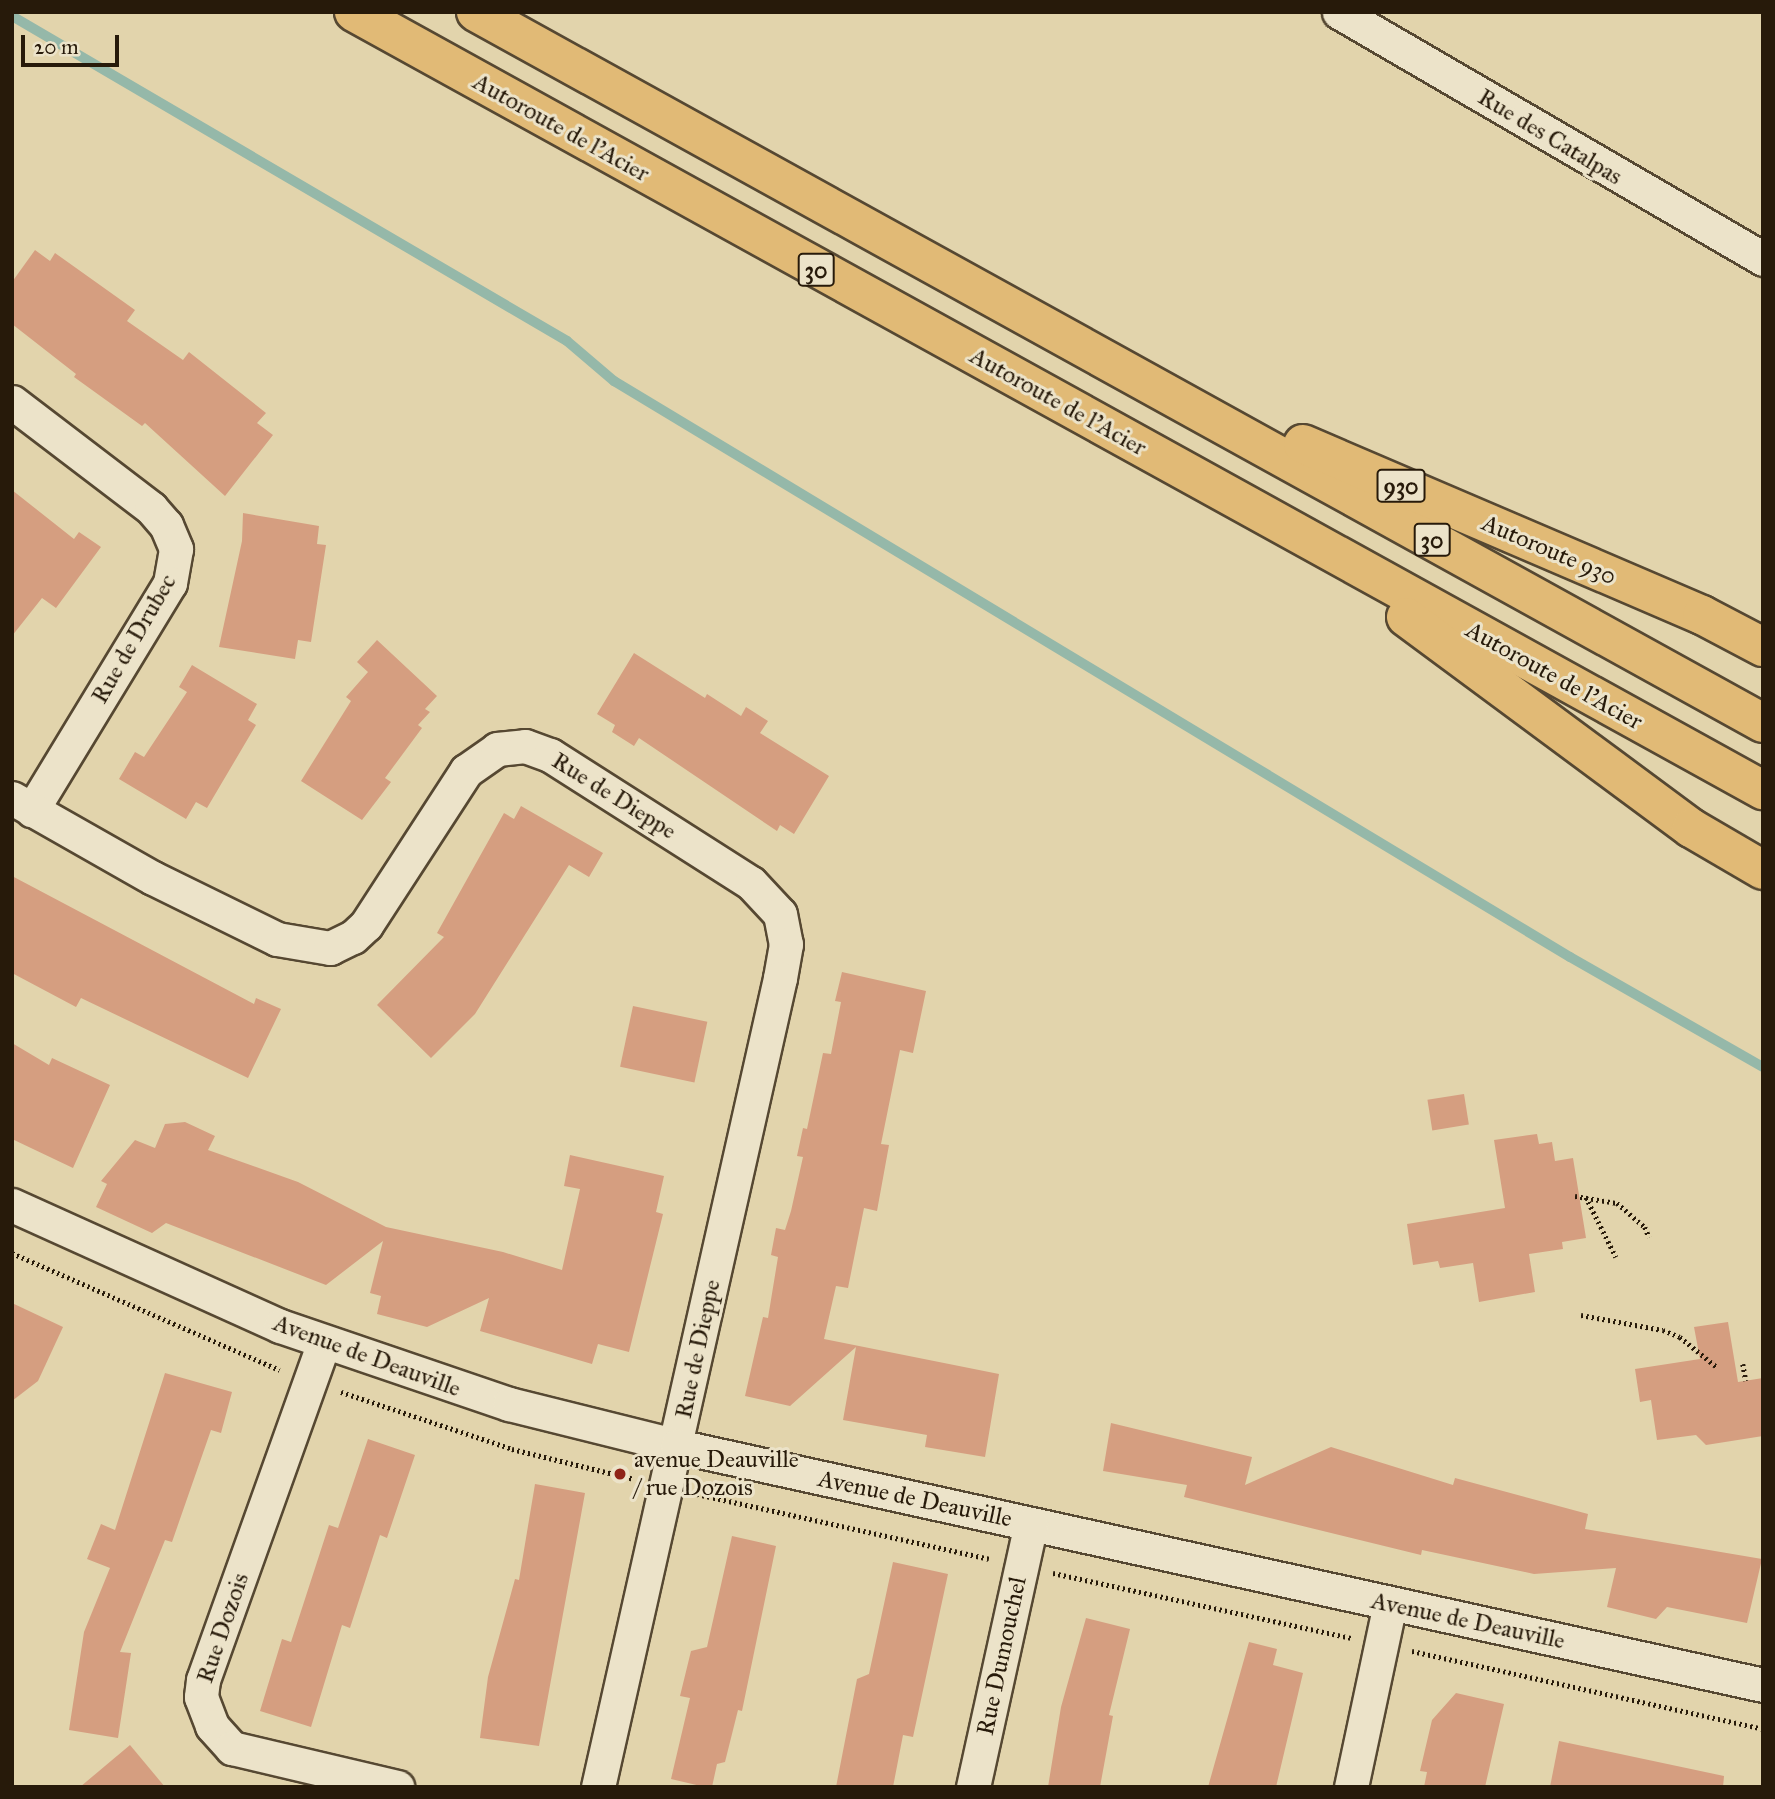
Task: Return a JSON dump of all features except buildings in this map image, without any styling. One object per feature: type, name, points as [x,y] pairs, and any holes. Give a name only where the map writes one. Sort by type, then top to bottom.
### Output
[{"type":"highway","name":"Autoroute de l'Acier","points":[[354,12],[1763,790]]},
{"type":"highway","name":"30","points":[[476,12],[1763,723]]},
{"type":"highway","name":"Autoroute 930","points":[[1101,357],[1689,610],[1763,647]]},
{"type":"highway","points":[[1280,524],[1691,828],[1763,870]]},
{"type":"street","name":"Rue des Catalpas","points":[[1339,12],[1763,259]]},
{"type":"street","name":"Rue de Drubec","points":[[12,402],[151,508],[166,526],[176,549],[170,583],[22,804]]},
{"type":"street","name":"Rue de Dieppe","points":[[22,804],[153,878],[276,939],[330,948],[366,925],[467,771],[497,749],[525,746],[550,755],[763,891],[780,914],[786,944],[677,1446]]},
{"type":"street","name":"Avenue de Deauville","points":[[12,1205],[181,1284],[324,1342],[498,1401],[677,1446],[1763,1685]]},
{"type":"street","name":"Rue Dozois","points":[[324,1342],[203,1680],[201,1697],[212,1726],[232,1748],[397,1787]]},
{"type":"street","points":[[598,1787],[677,1446]]},
{"type":"street","name":"Rue Dumouchel","points":[[974,1787],[1031,1524]]},
{"type":"street","points":[[1351,1787],[1390,1604]]},
{"type":"path","points":[[1575,1196],[1617,1203],[1645,1227],[1649,1237]]},
{"type":"path","points":[[1586,1197],[1616,1257]]},
{"type":"path","name":"Avenue de Deauville","points":[[12,1252],[284,1372]]},
{"type":"path","points":[[1581,1314],[1663,1330],[1680,1337],[1718,1368]]},
{"type":"path","points":[[1744,1364],[1746,1381]]},
{"type":"path","name":"Avenue de Deauville","points":[[337,1391],[512,1449],[639,1480]]},
{"type":"path","name":"Avenue de Deauville","points":[[696,1493],[995,1560]]},
{"type":"path","name":"Avenue de Deauville","points":[[1051,1573],[1354,1638]]},
{"type":"path","name":"Avenue de Deauville","points":[[1412,1651],[1763,1729]]},
{"type":"waterway","points":[[12,16],[567,341],[614,381],[1570,957],[1763,1067]]},
{"type":"place","name":"avenue Deauville / rue Dozois","points":[[620,1474]]}]
